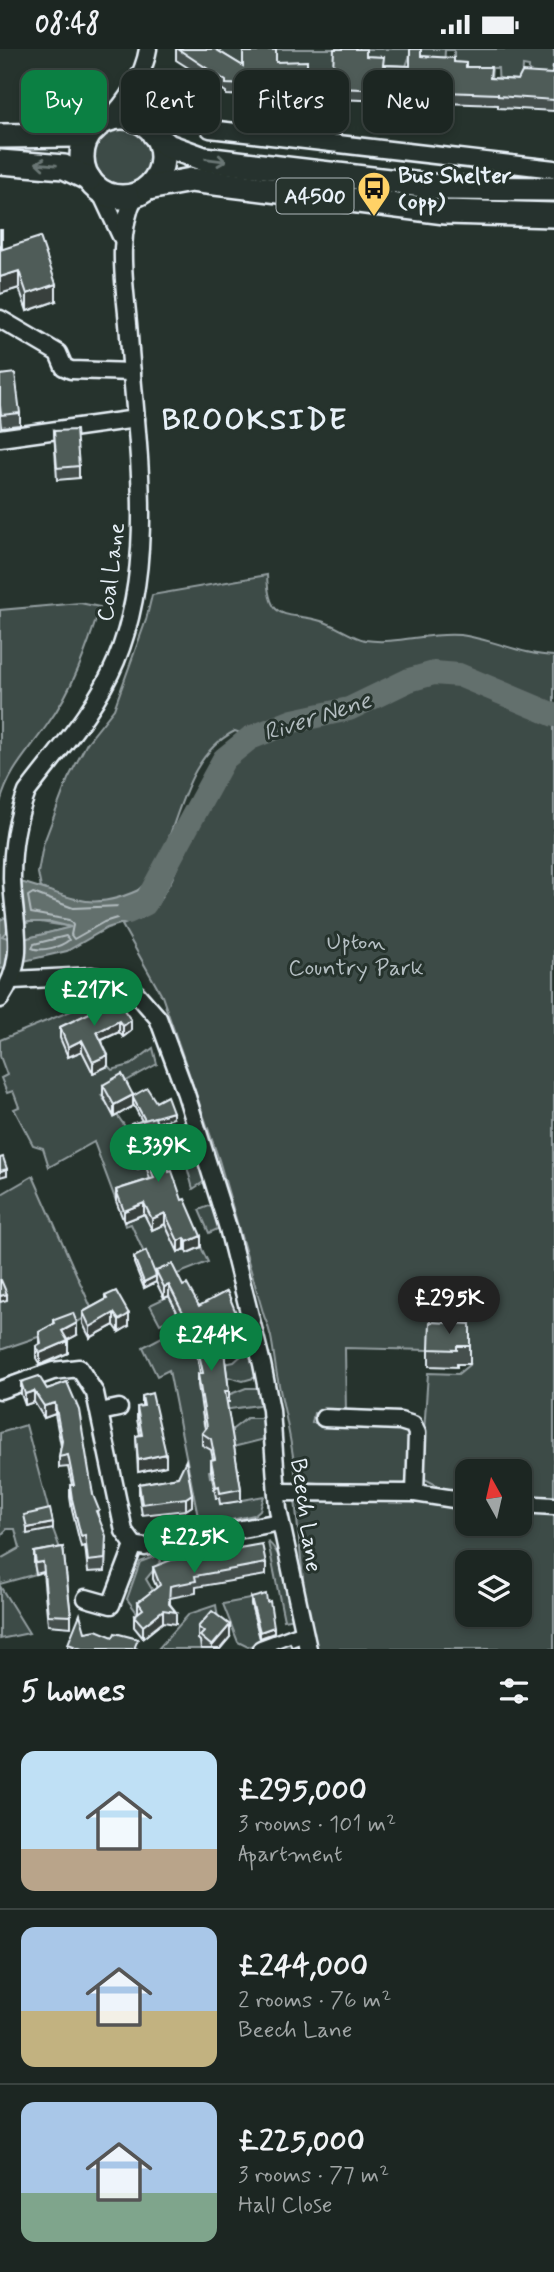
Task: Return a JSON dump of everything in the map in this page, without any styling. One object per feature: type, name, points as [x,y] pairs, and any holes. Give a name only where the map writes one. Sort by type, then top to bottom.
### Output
[{"type":"highway","points":[[0,135],[81,133]]},
{"type":"highway","points":[[94,185],[82,153],[96,133]]},
{"type":"highway","points":[[3,164],[64,167],[118,197],[142,191],[159,174],[162,159],[153,133]]},
{"type":"highway","name":"A4500","points":[[154,133],[168,146],[204,159],[447,188],[554,190]]},
{"type":"highway","name":"A4500","points":[[142,191],[172,182],[211,182],[445,212],[554,215]]},
{"type":"street","points":[[143,70],[148,49]]},
{"type":"street","points":[[107,120],[121,105]]},
{"type":"street","points":[[220,130],[554,169]]},
{"type":"street","points":[[484,213],[501,189],[510,165]]},
{"type":"street","name":"Coal Lane","points":[[15,972],[18,921],[12,881],[18,817],[27,792],[97,697],[115,663],[129,626],[138,556],[141,489],[122,239],[94,185]]},
{"type":"street","name":"Coal Lane","points":[[122,239],[142,191]]},
{"type":"street","points":[[0,319],[58,353],[64,367],[71,370],[132,372]]},
{"type":"street","points":[[0,437],[136,419]]},
{"type":"street","points":[[0,999],[15,972]]},
{"type":"street","name":"Beech Lane","points":[[15,972],[110,979],[137,994],[158,1018],[186,1094],[228,1228],[271,1409],[280,1522],[306,1641]]},
{"type":"street","points":[[0,1390],[53,1371],[79,1368],[95,1393],[124,1531],[134,1545],[145,1547],[280,1522]]},
{"type":"street","points":[[100,1412],[119,1408]]},
{"type":"street","points":[[324,1418],[400,1421],[413,1425],[417,1433],[415,1493]]},
{"type":"street","points":[[277,1492],[415,1493],[455,1499]]},
{"type":"street","points":[[532,1505],[554,1506]]},
{"type":"street","points":[[86,1598],[111,1605],[134,1545]]},
{"type":"street","points":[[261,1649],[306,1641]]},
{"type":"green space","points":[[194,49],[335,49],[334,70],[239,70]]},
{"type":"green space","points":[[340,49],[411,49],[405,70],[388,70]]},
{"type":"green space","points":[[421,49],[554,49],[554,78],[528,84],[529,67],[523,66],[522,87],[499,90],[498,68],[492,68],[491,79],[454,73],[454,50],[445,50],[444,69],[420,70]]},
{"type":"green space","points":[[117,129],[121,129],[121,133],[139,134],[151,151],[151,163],[146,173],[129,185],[117,185],[107,180],[95,163],[95,151],[100,141]]},
{"type":"green space","points":[[267,575],[271,601],[281,613],[321,621],[365,640],[389,641],[460,635],[530,653],[554,656],[554,706],[455,668],[429,670],[342,705],[271,722],[246,735],[235,731],[207,753],[189,784],[164,851],[148,880],[125,898],[91,902],[41,888],[38,873],[43,845],[68,779],[87,743],[114,709],[146,620],[152,595]]},
{"type":"green space","points":[[80,603],[100,607],[72,683],[47,725],[14,771],[0,803],[0,610]]},
{"type":"green space","name":"Upton Country Park","points":[[434,673],[459,675],[554,715],[554,1502],[532,1501],[532,1459],[455,1459],[455,1495],[421,1477],[428,1373],[458,1374],[470,1364],[430,1350],[345,1348],[346,1413],[314,1413],[312,1423],[322,1423],[325,1427],[335,1424],[411,1430],[409,1480],[396,1490],[296,1481],[270,1332],[219,1160],[162,996],[122,925],[143,917],[156,906],[172,879],[224,759],[250,738],[273,728],[349,709],[409,680]]},
{"type":"green space","points":[[34,921],[72,927],[24,939],[4,939],[2,936],[9,928]]},
{"type":"green space","points":[[88,1004],[113,1004],[82,1051],[93,1073],[108,1066],[112,1070],[130,1065],[153,1048],[157,1064],[101,1095],[105,1101],[110,1099],[115,1116],[117,1115],[131,1135],[130,1146],[137,1169],[148,1166],[154,1188],[146,1217],[152,1229],[165,1225],[178,1251],[185,1249],[188,1253],[201,1247],[208,1262],[157,1282],[131,1224],[125,1226],[124,1222],[139,1216],[116,1201],[94,1142],[49,1167],[43,1148],[33,1145],[14,1109],[19,1107],[13,1091],[7,1093],[1,1078],[7,1075],[0,1056],[0,1040]]},
{"type":"green space","points":[[197,1152],[205,1181],[193,1189],[184,1156]]},
{"type":"green space","points":[[33,1176],[93,1312],[73,1325],[0,1350],[0,1302],[7,1299],[0,1286],[0,1195]]},
{"type":"green space","points":[[209,1206],[217,1209],[222,1227],[209,1233],[199,1210]]},
{"type":"green space","points":[[169,1296],[179,1316],[160,1324],[150,1305]]},
{"type":"green space","points":[[179,1328],[185,1335],[195,1329],[224,1364],[234,1362],[243,1354],[253,1355],[257,1377],[243,1381],[228,1377],[198,1383],[203,1407],[229,1402],[228,1395],[246,1388],[260,1388],[263,1403],[202,1413],[204,1425],[229,1432],[247,1418],[265,1418],[265,1439],[233,1447],[215,1470],[209,1471],[210,1477],[226,1474],[216,1498],[219,1498],[221,1504],[264,1496],[260,1510],[254,1515],[200,1527],[169,1370],[157,1376],[143,1347]]},
{"type":"green space","points":[[26,1425],[50,1515],[27,1533],[53,1529],[63,1557],[34,1563],[36,1574],[0,1584],[0,1559],[20,1548],[15,1529],[7,1529],[0,1536],[0,1433]]},
{"type":"green space","points":[[342,1496],[455,1505],[455,1537],[532,1537],[532,1510],[554,1511],[554,1649],[317,1649],[305,1599],[295,1499]]},
{"type":"green space","points":[[268,1542],[282,1565],[296,1618],[284,1620]]},
{"type":"green space","points":[[159,1555],[161,1561],[146,1579],[156,1596],[138,1614],[127,1599],[140,1562]]},
{"type":"green space","points":[[0,1586],[29,1633],[0,1639]]},
{"type":"green space","points":[[265,1596],[251,1604],[260,1639],[259,1643],[248,1647],[238,1642],[223,1604]]},
{"type":"green space","points":[[216,1605],[218,1618],[198,1639],[204,1644],[201,1649],[158,1649],[189,1614]]},
{"type":"water","points":[[20,882],[81,900],[109,900],[145,887],[162,897],[143,917],[107,928],[67,951],[24,961],[24,939],[71,927],[51,922],[24,922]]},
{"type":"water","points":[[8,916],[9,928],[2,936],[10,939],[8,967],[0,969],[0,920]]},
{"type":"building","points":[[178,49],[215,49],[243,66],[243,52],[257,52],[257,49],[276,50],[276,62],[307,61],[307,69],[333,70],[234,70],[234,84],[226,84],[220,77],[220,70],[210,70]]},
{"type":"building","points":[[334,49],[366,49],[366,56],[384,57],[383,65],[410,66],[410,49],[421,49],[421,56],[454,58],[454,62],[466,63],[466,67],[491,67],[490,78],[518,80],[522,72],[552,74],[554,66],[554,100],[453,92],[453,70],[363,70],[363,89],[349,89],[349,70],[333,70]]},
{"type":"building","points":[[40,237],[56,284],[27,294],[19,271],[0,277],[0,250]]},
{"type":"building","points":[[15,373],[20,413],[1,415],[0,375]]},
{"type":"building","points":[[76,430],[79,466],[57,468],[54,431]]},
{"type":"building","points":[[117,1000],[131,1020],[123,1026],[119,1021],[97,1032],[108,1055],[93,1062],[82,1040],[68,1047],[60,1027]]},
{"type":"building","points":[[122,1074],[133,1095],[114,1105],[103,1085]]},
{"type":"building","points":[[147,1088],[156,1102],[167,1096],[173,1112],[145,1120],[133,1096]]},
{"type":"building","points":[[155,1117],[169,1172],[172,1171],[182,1200],[185,1199],[201,1236],[187,1242],[185,1238],[178,1241],[165,1213],[152,1219],[144,1203],[124,1211],[116,1190],[154,1178],[146,1156],[137,1158],[130,1135],[134,1133],[131,1124]]},
{"type":"building","points":[[3,1157],[7,1169],[0,1171],[0,1158]]},
{"type":"building","points":[[146,1251],[156,1276],[144,1282],[134,1257]]},
{"type":"building","points":[[172,1264],[183,1286],[187,1284],[199,1306],[227,1291],[239,1320],[221,1327],[229,1391],[225,1391],[241,1489],[220,1493],[219,1486],[216,1487],[211,1460],[215,1459],[211,1439],[202,1433],[207,1427],[198,1374],[203,1373],[197,1344],[201,1342],[195,1318],[188,1322],[169,1285],[164,1287],[156,1271]]},
{"type":"building","points":[[0,1280],[7,1294],[0,1296]]},
{"type":"building","points":[[116,1291],[129,1314],[119,1320],[114,1313],[90,1327],[83,1312]]},
{"type":"building","points":[[73,1313],[77,1323],[62,1331],[68,1341],[40,1353],[36,1346],[41,1343],[39,1332],[55,1323],[54,1320]]},
{"type":"building","points":[[430,1322],[470,1324],[470,1346],[457,1346],[457,1350],[429,1349]]},
{"type":"building","points":[[39,1376],[47,1389],[67,1382],[79,1410],[93,1495],[99,1510],[96,1511],[106,1536],[105,1559],[88,1561],[85,1535],[81,1536],[72,1499],[70,1485],[74,1485],[68,1455],[59,1457],[62,1441],[55,1403],[44,1406],[34,1391],[25,1394],[21,1382]]},
{"type":"building","points":[[152,1393],[166,1454],[138,1460],[136,1436],[142,1435],[137,1407],[144,1406],[142,1396]]},
{"type":"building","points":[[186,1460],[192,1494],[186,1498],[142,1504],[139,1484],[178,1477]]},
{"type":"building","points":[[50,1509],[53,1523],[27,1528],[24,1515]]},
{"type":"building","points":[[262,1544],[266,1563],[195,1576],[196,1581],[170,1586],[169,1604],[176,1612],[163,1610],[143,1626],[134,1616],[143,1609],[138,1602],[160,1585],[153,1567],[171,1560]]},
{"type":"building","points":[[63,1547],[71,1616],[48,1615],[43,1562],[36,1563],[34,1552]]},
{"type":"building","points":[[266,1594],[267,1602],[270,1601],[274,1627],[260,1632],[251,1598]]},
{"type":"building","points":[[212,1611],[230,1625],[212,1646],[200,1636],[204,1632],[198,1627]]},
{"type":"building","points":[[80,1614],[85,1632],[96,1630],[113,1637],[115,1633],[138,1639],[134,1649],[82,1649],[68,1644]]},
{"type":"building","points":[[290,1643],[292,1649],[275,1649]]},
{"type":"waterway","name":"River Nene","points":[[128,912],[145,904],[224,759],[250,738],[293,721],[349,709],[409,680],[434,673],[459,675],[554,715]]},
{"type":"place","name":"Bus Shelter (opp)","points":[[374,218]]},
{"type":"district","name":"BROOKSIDE","points":[[255,419]]}]
